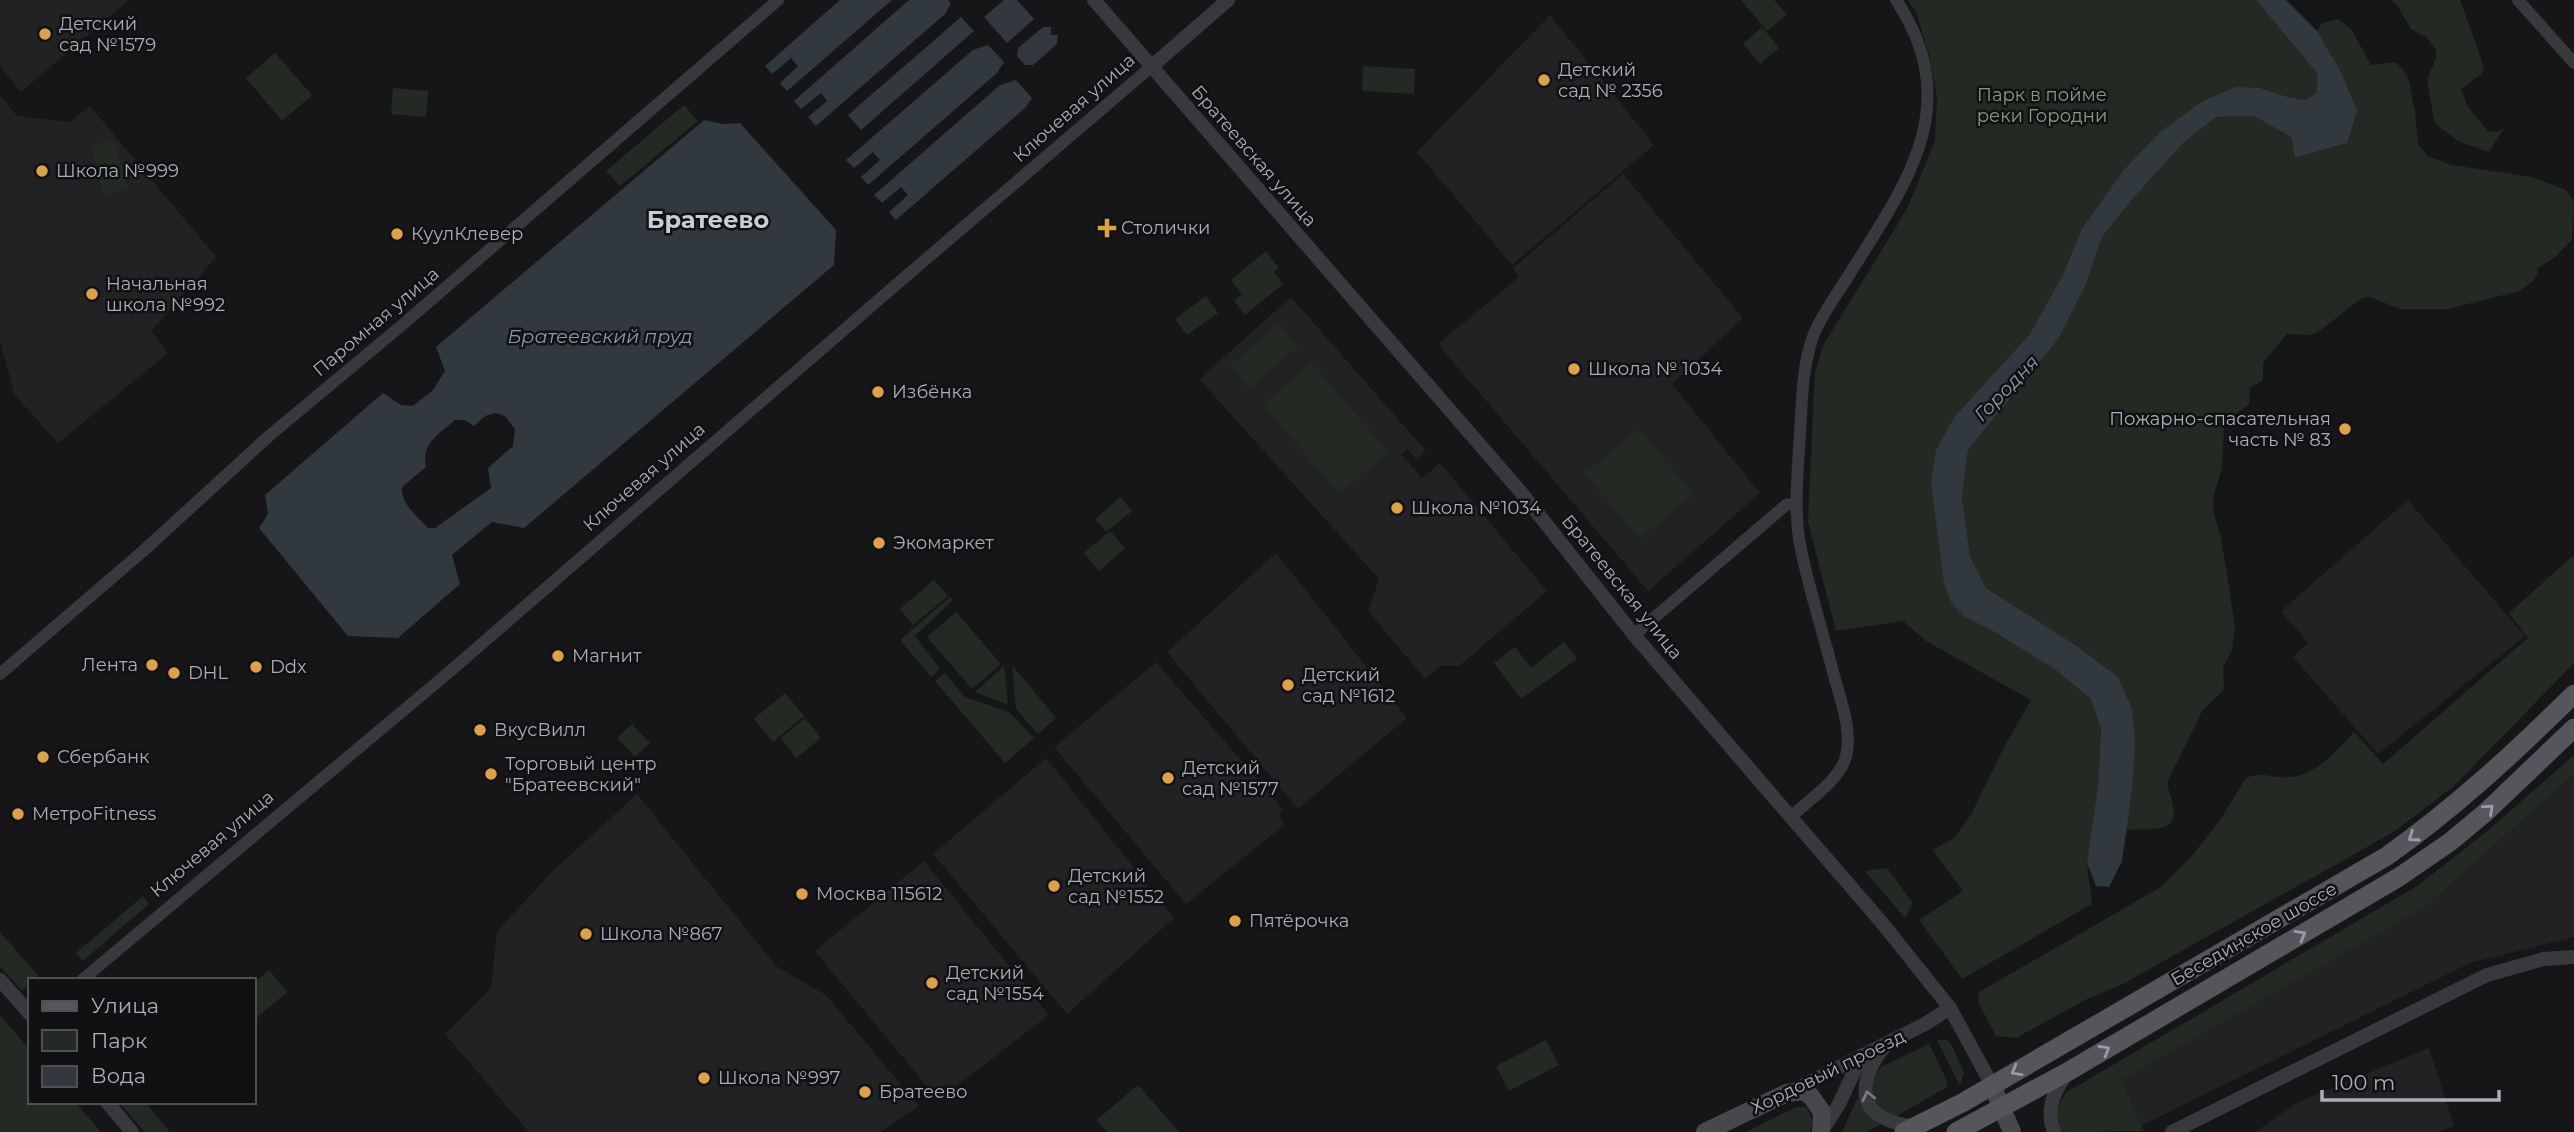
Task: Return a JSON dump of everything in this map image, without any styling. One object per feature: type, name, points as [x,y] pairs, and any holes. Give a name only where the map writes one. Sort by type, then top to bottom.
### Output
[{"type":"main road","name":"Бесединское шоссе","points":[[1909,1130],[1992,1086],[2387,856],[2470,794],[2574,694]]},
{"type":"main road","name":"Бесединское шоссе","points":[[1956,1132],[2069,1071],[2399,877],[2450,842],[2486,812],[2574,728]]},
{"type":"main road","points":[[1992,1086],[2012,1132]]},
{"type":"main road","points":[[1787,1093],[1802,1091],[1811,1096],[1822,1112],[1822,1130]]},
{"type":"main road","name":"Хордовый проезд","points":[[1705,1132],[1787,1093]]},
{"type":"street","name":"Паромная улица","points":[[0,674],[142,552],[269,436],[401,326],[778,0]]},
{"type":"street","name":"Братеевская улица","points":[[1094,0],[1520,491],[1634,635],[1883,924],[1950,1008],[1992,1086]]},
{"type":"street","name":"Ключевая улица","points":[[84,978],[458,664],[1228,0]]},
{"type":"street","points":[[1791,817],[1835,777],[1848,747],[1844,715],[1800,541],[1795,504],[1803,382],[1814,333],[1907,180],[1927,116],[1926,86],[1919,44],[1911,22],[1896,0]]},
{"type":"street","points":[[2518,0],[2574,63]]},
{"type":"street","points":[[1634,635],[1786,505],[1795,504]]},
{"type":"street","points":[[2172,1132],[2487,975],[2544,959],[2574,957]]},
{"type":"street","points":[[0,980],[28,1012]]},
{"type":"street","name":"Хордовый проезд","points":[[1787,1093],[1950,1008]]},
{"type":"street","points":[[1888,1042],[1875,1057],[1865,1082],[1868,1102],[1880,1117],[1909,1130]]},
{"type":"street","points":[[1822,1130],[1839,1104],[1862,1055]]},
{"type":"street","points":[[2054,1132],[2050,1107],[2069,1071]]},
{"type":"street","points":[[109,1104],[132,1132]]},
{"type":"shaded area","name":"Детский сад №1579","points":[[0,0],[129,0],[21,92],[0,67]]},
{"type":"shaded area","name":"Детский сад № 2356","points":[[1550,15],[1654,145],[1512,265],[1417,152]]},
{"type":"shaded area","name":"Начальная школа №992","points":[[0,96],[17,116],[70,122],[90,106],[216,257],[151,331],[168,353],[58,443],[14,394],[0,340]]},
{"type":"shaded area","name":"Школа № 1034","points":[[1623,174],[1743,318],[1672,384],[1760,493],[1648,591],[1438,344],[1519,277],[1513,268]]},
{"type":"shaded area","name":"Школа №1034","points":[[1291,297],[1426,451],[1416,459],[1408,449],[1401,454],[1422,478],[1440,463],[1547,591],[1459,666],[1441,666],[1425,679],[1368,611],[1379,579],[1199,379]]},
{"type":"shaded area","points":[[2408,500],[2525,636],[2378,754],[2293,657],[2308,643],[2281,611]]},
{"type":"shaded area","name":"Детский сад №1612","points":[[1276,553],[1407,718],[1298,809],[1167,652]]},
{"type":"shaded area","name":"Детский сад №1577","points":[[1156,662],[1283,809],[1279,813],[1284,825],[1186,904],[1054,747]]},
{"type":"shaded area","name":"Детский сад №1552","points":[[1046,758],[1174,918],[1067,1014],[933,854]]},
{"type":"shaded area","points":[[2574,774],[2574,937],[2470,963],[2141,1126],[2120,1080],[2424,908]]},
{"type":"shaded area","points":[[637,794],[776,966],[826,995],[919,1106],[880,1132],[529,1132],[445,1034],[491,988],[497,931],[555,869]]},
{"type":"shaded area","name":"Детский сад №1554","points":[[924,861],[1049,1015],[938,1100],[815,951]]},
{"type":"shaded area","points":[[2429,1048],[2454,1126],[2438,1132],[2255,1132],[2298,1102]]},
{"type":"green space","points":[[1741,0],[1774,0],[1787,15],[1767,31]]},
{"type":"green space","name":"Парк в пойме реки Городни","points":[[1908,0],[2256,0],[2317,73],[2317,92],[2306,100],[2260,88],[2122,172],[2081,230],[2063,275],[2029,335],[1955,416],[1965,617],[2056,670],[2091,698],[2101,729],[2098,786],[2087,863],[2092,904],[1962,979],[1919,920],[1963,891],[1933,850],[1954,838],[1972,813],[2003,749],[2031,700],[1926,641],[1903,621],[1836,631],[1808,522],[1815,372],[1824,344],[1907,209],[1935,141],[1937,97],[1929,54],[1916,12]]},
{"type":"green space","points":[[2392,0],[2460,0],[2484,67],[2481,74],[2461,89],[2468,107],[2488,131],[2497,132],[2504,128],[2489,152],[2458,141],[2434,120],[2427,80],[2436,58],[2436,50],[2426,37],[2411,29]]},
{"type":"green space","points":[[2338,19],[2351,29],[2371,65],[2395,62],[2401,67],[2409,80],[2418,144],[2428,156],[2451,165],[2532,177],[2564,189],[2574,203],[2572,240],[2555,257],[2538,268],[2532,282],[2519,291],[2448,309],[2400,309],[2370,297],[2362,298],[2318,332],[2311,335],[2287,334],[2263,363],[2263,380],[2250,388],[2249,404],[2228,420],[2224,427],[2222,468],[2213,498],[2235,626],[2232,650],[2223,667],[2224,690],[2202,711],[2167,783],[2173,805],[2174,815],[2171,822],[2159,828],[2126,830],[2131,798],[2118,677],[2077,646],[1986,588],[1970,556],[1962,497],[1968,450],[2059,338],[2086,284],[2102,237],[2184,142],[2215,117],[2254,116],[2291,137],[2295,158],[2347,143],[2340,70],[2317,31],[2322,23]]},
{"type":"green space","points":[[1762,27],[1779,48],[1760,64],[1743,44]]},
{"type":"green space","points":[[275,53],[312,95],[282,121],[246,78]]},
{"type":"green space","points":[[1363,66],[1415,69],[1414,94],[1362,91]]},
{"type":"green space","points":[[393,88],[428,91],[426,117],[391,114]]},
{"type":"green space","points":[[684,105],[698,121],[620,186],[606,171]]},
{"type":"green space","points":[[114,139],[128,188],[104,195],[91,146]]},
{"type":"green space","points":[[1266,251],[1279,268],[1274,272],[1283,284],[1245,315],[1234,301],[1242,294],[1231,280]]},
{"type":"green space","points":[[1206,296],[1218,313],[1187,335],[1175,319]]},
{"type":"green space","points":[[1279,324],[1298,347],[1249,388],[1230,365]]},
{"type":"green space","points":[[1312,363],[1388,452],[1340,494],[1263,405]]},
{"type":"green space","points":[[1639,429],[1693,494],[1639,539],[1585,473]]},
{"type":"green space","points":[[1120,497],[1132,511],[1106,532],[1095,519]]},
{"type":"green space","points":[[1110,531],[1125,548],[1099,571],[1084,553]]},
{"type":"green space","points":[[2574,555],[2574,663],[2454,786],[2392,833],[2121,985],[2087,999],[2016,1038],[1996,1036],[1978,1002],[1979,992],[2161,887],[2191,857],[2220,820],[2246,778],[2259,775],[2302,775],[2321,764],[2354,732],[2383,764],[2528,638],[2509,613]]},
{"type":"green space","points":[[934,580],[948,596],[913,625],[900,609]]},
{"type":"green space","points":[[950,597],[953,600],[915,636],[940,669],[931,677],[900,640]]},
{"type":"green space","points":[[956,612],[1001,664],[972,689],[927,637]]},
{"type":"green space","points":[[1564,642],[1577,659],[1521,699],[1494,663],[1515,647],[1531,668]]},
{"type":"green space","points":[[1012,665],[1056,718],[1038,734],[1016,709]]},
{"type":"green space","points":[[1004,666],[1008,705],[975,692]]},
{"type":"green space","points":[[945,673],[965,697],[1009,712],[1034,738],[1005,763],[935,681]]},
{"type":"green space","points":[[785,693],[804,716],[773,742],[754,719]]},
{"type":"green space","points":[[805,718],[821,738],[796,758],[781,738]]},
{"type":"green space","points":[[632,724],[650,743],[635,757],[617,738]]},
{"type":"green space","points":[[2574,755],[2574,774],[2424,908],[2121,1080],[2144,1131],[2059,1132],[2057,1110],[2067,1092],[2417,886],[2485,833]]},
{"type":"green space","points":[[1887,868],[1913,903],[1905,918],[1865,871]]},
{"type":"green space","points":[[143,896],[149,904],[83,961],[76,953]]},
{"type":"green space","points":[[0,932],[38,976],[28,978],[28,985],[22,991],[0,966]]},
{"type":"green space","points":[[269,970],[287,992],[256,1018],[256,981]]},
{"type":"green space","points":[[0,1015],[28,1048],[28,1104],[77,1104],[101,1132],[0,1132]]},
{"type":"green space","points":[[1546,1040],[1559,1065],[1509,1091],[1496,1066]]},
{"type":"green space","points":[[1937,1040],[1947,1040],[1952,1046],[1964,1073],[1960,1086]]},
{"type":"green space","points":[[1929,1044],[1947,1081],[1947,1087],[1895,1117],[1880,1109],[1874,1100],[1873,1088],[1881,1067]]},
{"type":"green space","points":[[1138,1085],[1179,1132],[1107,1132],[1097,1120]]},
{"type":"green space","points":[[1857,1099],[1861,1100],[1882,1124],[1866,1132],[1842,1132]]},
{"type":"green space","points":[[121,1104],[147,1104],[170,1132],[144,1132]]},
{"type":"green space","points":[[1796,1107],[1805,1107],[1809,1113],[1812,1122],[1810,1132],[1746,1132]]},
{"type":"water","points":[[840,0],[892,0],[787,91],[780,83],[798,66],[791,58],[772,74],[765,66]]},
{"type":"water","points":[[909,0],[948,0],[951,3],[945,14],[816,126],[808,117],[827,101],[821,93],[801,109],[794,101]]},
{"type":"water","points":[[1004,0],[1017,0],[1034,19],[1007,43],[984,17]]},
{"type":"water","name":"Городня","points":[[2256,0],[2286,0],[2317,31],[2340,70],[2357,111],[2347,143],[2295,158],[2291,137],[2254,116],[2216,117],[2184,142],[2102,237],[2086,284],[2059,338],[1968,450],[1962,497],[1970,556],[1986,588],[2077,646],[2118,677],[2132,709],[2135,745],[2122,861],[2109,887],[2096,886],[2087,863],[2098,786],[2101,729],[2091,699],[2056,670],[1965,617],[1952,604],[1944,584],[1931,482],[1936,450],[1955,416],[2029,335],[2063,275],[2081,230],[2122,172],[2160,132],[2203,101],[2236,87],[2260,88],[2306,100],[2317,92],[2317,73]]},
{"type":"water","points":[[961,17],[974,31],[861,130],[848,115]]},
{"type":"water","points":[[1043,27],[1051,27],[1051,35],[1058,35],[1057,44],[1033,65],[1025,65],[1017,56],[1018,48]]},
{"type":"water","points":[[988,45],[1004,62],[997,73],[868,185],[861,177],[880,160],[873,152],[854,168],[846,160],[973,50]]},
{"type":"water","points":[[1016,80],[1032,98],[1025,108],[896,220],[889,212],[908,195],[901,187],[882,203],[874,195],[1000,85]]},
{"type":"water","name":"Братеевский пруд","points":[[704,120],[723,124],[740,123],[836,230],[834,265],[524,528],[492,522],[452,555],[460,584],[398,638],[348,636],[259,528],[268,514],[265,495],[383,393],[401,405],[413,406],[433,390],[445,371],[436,347]],"holes":[[[495,413],[505,416],[515,429],[513,446],[488,468],[491,488],[435,528],[428,528],[407,504],[402,487],[426,467],[429,445],[455,420],[465,420],[474,426],[485,416]]]},
{"type":"place","name":"Детский сад №1579","points":[[45,34]]},
{"type":"place","name":"Детский сад № 2356","points":[[1544,80]]},
{"type":"place","name":"Школа №999","points":[[42,171]]},
{"type":"place","name":"Столички","points":[[1107,228]]},
{"type":"place","name":"КуулКлевер","points":[[397,234]]},
{"type":"place","name":"Начальная школа №992","points":[[92,294]]},
{"type":"place","name":"Школа № 1034","points":[[1574,369]]},
{"type":"place","name":"Избёнка","points":[[878,392]]},
{"type":"place","name":"Пожарно-спасательная часть № 83","points":[[2345,429]]},
{"type":"place","name":"Школа №1034","points":[[1397,508]]},
{"type":"place","name":"Экомаркет","points":[[879,543]]},
{"type":"place","name":"Магнит","points":[[558,656]]},
{"type":"place","name":"Лента","points":[[152,665]]},
{"type":"place","name":"Ddx","points":[[256,667]]},
{"type":"place","name":"DHL","points":[[174,673]]},
{"type":"place","name":"Детский сад №1612","points":[[1288,685]]},
{"type":"place","name":"ВкусВилл","points":[[480,730]]},
{"type":"place","name":"Сбербанк","points":[[43,757]]},
{"type":"place","name":"Торговый центр \"Братеевский\"","points":[[491,774]]},
{"type":"place","name":"Детский сад №1577","points":[[1168,778]]},
{"type":"place","name":"МетроFitness","points":[[18,814]]},
{"type":"place","name":"Детский сад №1552","points":[[1054,886]]},
{"type":"place","name":"Москва 115612","points":[[802,894]]},
{"type":"place","name":"Пятёрочка","points":[[1235,921]]},
{"type":"place","name":"Школа №867","points":[[586,934]]},
{"type":"place","name":"Детский сад №1554","points":[[932,983]]},
{"type":"place","name":"Школа №997","points":[[704,1078]]},
{"type":"place","name":"Братеево","points":[[865,1092]]},
{"type":"district","name":"Братеево","points":[[708,220]]}]
